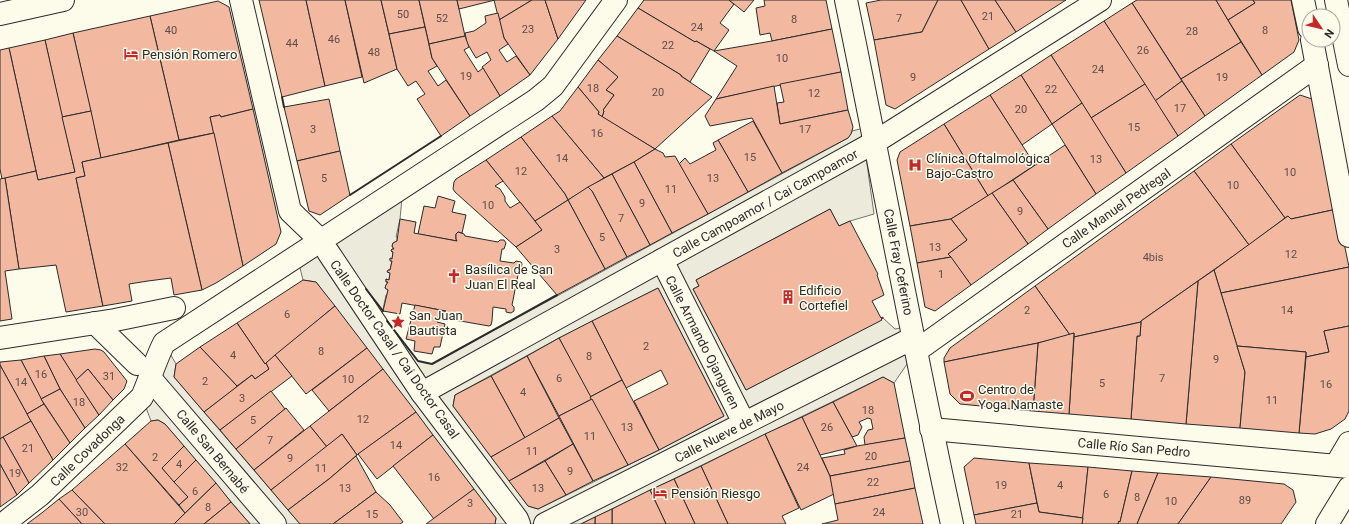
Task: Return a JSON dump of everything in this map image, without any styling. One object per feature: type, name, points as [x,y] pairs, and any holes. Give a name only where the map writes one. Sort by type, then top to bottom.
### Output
[{"type":"main road","points":[[0,14],[63,0]]},
{"type":"main road","name":"Calle Doctor Casal / Cai Doctor Casal","points":[[241,0],[290,211],[322,244],[422,392],[519,524]]},
{"type":"main road","name":"Calle Covadonga","points":[[3,524],[40,495],[142,397],[147,368],[164,343],[536,100],[553,86],[616,0]]},
{"type":"main road","name":"Calle Fray Ceferino","points":[[846,0],[876,142],[931,429],[952,524]]},
{"type":"main road","name":"Calle Campoamor / Cai Campoamor","points":[[422,392],[876,142],[1100,0]]},
{"type":"main road","points":[[1336,0],[1349,65]]},
{"type":"main road","points":[[1314,48],[1349,236]]},
{"type":"main road","name":"Calle Manuel Pedregal","points":[[915,344],[1317,65]]},
{"type":"main road","name":"Calle Armando Ojanguren","points":[[662,260],[744,423]]},
{"type":"main road","points":[[0,338],[105,322],[174,308]]},
{"type":"main road","name":"Calle San Bernabé","points":[[105,322],[147,368],[275,524]]},
{"type":"main road","name":"Calle Nueve de Mayo","points":[[545,524],[744,423],[915,344]]},
{"type":"main road","name":"Calle Río San Pedro","points":[[931,429],[1342,466]]},
{"type":"main road","points":[[1342,466],[1349,443]]},
{"type":"main road","points":[[1341,516],[1349,488]]},
{"type":"shaded area","points":[[872,126],[866,157],[874,214],[839,226],[830,209],[696,280],[699,286],[693,289],[746,390],[883,318],[895,329],[911,326],[916,351],[894,383],[883,377],[581,524],[495,524],[496,518],[316,282],[303,280],[297,256],[403,187],[400,219],[396,237],[397,241],[393,243],[392,246],[394,249],[391,251],[393,252],[392,259],[390,259],[392,261],[390,270],[388,270],[390,273],[389,280],[386,279],[386,282],[388,282],[385,288],[388,290],[382,314],[418,361],[432,364],[848,138],[852,131]],"holes":[[[658,288],[724,416],[659,450],[538,509],[528,506],[453,406],[455,395],[559,338]]]},
{"type":"shaded area","points":[[164,343],[176,364],[174,377],[300,524],[250,524],[165,424],[158,420],[151,421],[142,397]]},
{"type":"building","points":[[259,0],[306,0],[325,86],[282,97]]},
{"type":"building","points":[[306,0],[345,0],[362,77],[325,86]]},
{"type":"building","points":[[345,0],[381,0],[397,69],[364,83]]},
{"type":"building","points":[[381,0],[419,0],[425,27],[389,34]]},
{"type":"building","points":[[419,0],[457,0],[465,36],[429,44]]},
{"type":"building","points":[[457,0],[495,0],[459,9]]},
{"type":"building","points":[[494,0],[532,0],[499,20]]},
{"type":"building","points":[[532,0],[545,0],[558,39],[530,75],[504,38],[499,20]]},
{"type":"building","points":[[545,0],[586,0],[558,39]]},
{"type":"building","points":[[644,0],[729,0],[734,4],[720,23],[729,30],[714,51],[696,41],[695,42],[638,8]]},
{"type":"building","points":[[729,0],[754,0],[744,12]]},
{"type":"building","points":[[764,0],[826,0],[832,29],[772,41],[770,33],[760,35],[756,8],[765,6]]},
{"type":"building","points":[[881,0],[938,0],[922,32],[874,40],[866,3]]},
{"type":"building","points":[[938,0],[961,0],[989,49],[895,109],[886,105],[874,40],[922,32]]},
{"type":"building","points":[[961,0],[995,0],[1016,32],[989,49]]},
{"type":"building","points":[[995,0],[1066,0],[1016,32]]},
{"type":"building","points":[[1137,0],[1216,0],[1241,42],[1181,79],[1132,3]]},
{"type":"building","points":[[1216,0],[1253,0],[1255,3],[1228,20]]},
{"type":"building","points":[[1253,0],[1291,0],[1299,40],[1294,52],[1262,75],[1228,20],[1255,3]]},
{"type":"building","points":[[218,1],[229,7],[253,109],[221,117],[220,115],[210,117],[214,133],[179,140],[150,16]]},
{"type":"building","points":[[1132,3],[1182,81],[1155,101],[1104,21]]},
{"type":"building","points":[[638,8],[695,42],[696,41],[710,49],[690,82],[617,36]]},
{"type":"building","points":[[498,13],[504,38],[508,44],[499,50],[507,62],[516,56],[530,75],[500,96],[482,67],[491,60],[487,52],[476,58],[467,43],[465,33],[474,31],[486,23],[485,16]]},
{"type":"building","points":[[150,16],[179,140],[101,158],[73,33]]},
{"type":"building","points":[[1104,21],[1145,84],[1091,118],[1051,55]]},
{"type":"building","points":[[425,27],[432,58],[437,66],[428,71],[438,86],[446,80],[470,116],[441,136],[417,99],[425,94],[416,81],[408,86],[397,69],[389,34]]},
{"type":"building","points":[[832,29],[841,72],[716,99],[737,66],[714,51]]},
{"type":"building","points":[[73,33],[91,111],[62,117],[45,40]]},
{"type":"building","points":[[465,36],[469,47],[464,50],[478,72],[483,68],[500,96],[470,116],[432,58],[429,44]]},
{"type":"building","points":[[617,36],[681,75],[712,97],[655,149],[602,117],[603,110],[614,95],[606,90],[618,77],[598,60]]},
{"type":"building","points":[[45,40],[75,172],[38,180],[9,48]]},
{"type":"building","points":[[1241,42],[1262,75],[1205,116],[1181,79]]},
{"type":"building","points":[[9,48],[36,171],[2,179],[0,169],[0,50]]},
{"type":"building","points":[[1051,55],[1082,103],[1052,124],[1021,75]]},
{"type":"building","points":[[598,60],[618,77],[606,90],[614,95],[603,110],[602,117],[598,114],[599,112],[578,87]]},
{"type":"building","points":[[841,72],[848,110],[780,124],[777,103],[784,102],[780,84]]},
{"type":"building","points":[[1021,75],[1052,124],[1022,145],[990,95]]},
{"type":"building","points":[[1182,81],[1205,116],[1178,136],[1155,101]]},
{"type":"building","points":[[1145,84],[1178,136],[1126,173],[1091,118]]},
{"type":"building","points":[[774,86],[780,124],[848,110],[853,127],[851,134],[848,138],[782,173],[752,118],[710,126],[705,116],[716,99]]},
{"type":"building","points":[[578,87],[599,112],[598,114],[655,149],[604,178],[552,116],[560,111]]},
{"type":"building","points":[[990,95],[1035,165],[988,196],[944,124]]},
{"type":"building","points":[[1300,95],[1312,99],[1337,209],[1291,219],[1288,216],[1285,218],[1231,144]]},
{"type":"building","points":[[329,99],[340,151],[297,161],[284,107]]},
{"type":"building","points":[[1082,103],[1126,173],[1096,194],[1052,124]]},
{"type":"building","points":[[253,109],[281,232],[276,244],[243,266],[210,117],[220,115],[221,117]]},
{"type":"building","points":[[91,111],[101,158],[82,162],[85,176],[76,178],[103,306],[66,312],[56,265],[19,269],[5,178],[36,171],[38,180],[75,172],[62,117]]},
{"type":"building","points":[[552,116],[604,178],[568,200],[521,137]]},
{"type":"building","points":[[753,121],[782,173],[748,192],[718,140]]},
{"type":"building","points":[[944,124],[988,196],[951,219],[910,226],[897,160],[900,152]]},
{"type":"building","points":[[214,133],[243,266],[202,290],[168,143]]},
{"type":"building","points":[[521,137],[568,200],[535,221],[486,160]]},
{"type":"building","points":[[718,140],[748,192],[708,214],[679,164],[685,158],[690,164],[716,150],[713,143]]},
{"type":"building","points":[[168,143],[202,290],[174,295],[171,278],[129,284],[132,301],[103,306],[76,178],[85,176],[82,162]]},
{"type":"building","points":[[1231,144],[1285,218],[1249,245],[1194,171]]},
{"type":"building","points":[[1065,145],[1096,194],[1048,229],[1013,180]]},
{"type":"building","points":[[655,149],[663,153],[665,157],[675,156],[708,214],[672,233],[634,162]]},
{"type":"building","points":[[340,151],[350,195],[320,215],[309,211],[297,161]]},
{"type":"building","points":[[486,160],[503,181],[495,186],[500,189],[510,208],[520,202],[542,230],[516,247],[453,189],[456,179]]},
{"type":"building","points":[[634,162],[672,233],[650,245],[612,174]]},
{"type":"building","points":[[1194,171],[1249,245],[1141,322],[1074,337],[1074,333],[1070,335],[1035,286]]},
{"type":"building","points":[[612,174],[650,245],[627,257],[592,191],[588,187]]},
{"type":"building","points":[[5,178],[19,269],[5,271],[12,319],[0,321],[0,179]]},
{"type":"building","points":[[1013,180],[1048,229],[1028,244],[992,193]]},
{"type":"building","points":[[588,187],[592,191],[627,257],[605,269],[568,200]]},
{"type":"building","points":[[992,193],[1028,244],[971,285],[948,254],[967,240],[951,219]]},
{"type":"building","points":[[438,196],[455,201],[452,212],[466,215],[462,233],[458,232],[456,234],[457,241],[418,234],[424,206],[435,208]]},
{"type":"building","points":[[568,200],[605,269],[557,295],[516,247],[542,230],[535,221]]},
{"type":"building","name":"Edificio Cortefiel","points":[[830,209],[839,226],[850,221],[878,274],[877,275],[884,295],[872,301],[881,318],[883,318],[881,319],[882,320],[746,390],[693,289],[699,286],[696,280]]},
{"type":"building","points":[[1337,209],[1349,267],[1221,293],[1214,270],[1288,216],[1291,219]]},
{"type":"building","name":"Basílica de San Juan El Real","points":[[400,219],[416,222],[414,233],[457,241],[456,234],[458,232],[464,234],[465,236],[498,242],[500,240],[504,240],[506,243],[504,249],[502,249],[500,261],[514,263],[516,261],[521,262],[522,264],[521,269],[519,270],[512,305],[514,307],[514,311],[511,313],[506,312],[506,309],[493,307],[492,321],[491,325],[489,326],[449,319],[444,320],[442,317],[442,312],[446,311],[402,303],[400,314],[383,311],[388,290],[385,288],[388,282],[386,282],[386,279],[389,280],[390,273],[387,272],[390,270],[392,261],[390,261],[390,258],[392,259],[393,252],[391,251],[394,249],[392,246],[393,243],[397,241]]},
{"type":"building","points":[[951,219],[967,240],[948,254],[951,257],[917,263],[910,226]]},
{"type":"building","points":[[951,257],[971,285],[935,311],[925,307],[917,263]]},
{"type":"building","points":[[1349,267],[1349,326],[1324,331],[1329,352],[1306,357],[1306,352],[1237,346],[1221,293]]},
{"type":"building","points":[[1214,270],[1245,372],[1240,428],[1186,424],[1198,281]]},
{"type":"building","points":[[303,280],[316,282],[335,306],[265,364],[237,323]]},
{"type":"building","points":[[1198,281],[1186,424],[1131,419],[1137,336],[1140,336],[1141,321]]},
{"type":"building","points":[[1035,286],[1070,335],[944,362],[944,358],[950,348]]},
{"type":"building","points":[[658,288],[724,416],[659,450],[634,401],[668,384],[661,370],[626,388],[592,321]]},
{"type":"building","points":[[415,305],[440,310],[437,322],[445,324],[440,347],[434,347],[432,354],[414,351],[415,341],[406,339]]},
{"type":"building","points":[[335,306],[367,348],[306,394],[275,355]]},
{"type":"building","points":[[592,321],[622,380],[590,397],[559,338]]},
{"type":"building","points":[[1141,322],[1140,336],[1137,336],[1131,419],[1069,414],[1074,337]]},
{"type":"building","points":[[237,323],[269,369],[255,379],[252,375],[237,386],[200,347]]},
{"type":"building","points":[[1349,326],[1349,411],[1345,419],[1331,429],[1315,434],[1299,433],[1306,357],[1329,352],[1324,331]]},
{"type":"building","points":[[1074,333],[1069,414],[1033,411],[1038,343]]},
{"type":"building","points":[[559,338],[592,399],[559,416],[527,356]]},
{"type":"building","points":[[1038,343],[1033,411],[960,404],[950,394],[944,362]]},
{"type":"building","points":[[1237,346],[1306,352],[1299,433],[1240,428],[1245,372]]},
{"type":"building","points":[[200,347],[237,386],[204,412],[174,377],[176,364]]},
{"type":"building","points":[[367,348],[383,369],[329,411],[312,390]]},
{"type":"building","points":[[95,349],[104,352],[127,381],[124,389],[113,400],[88,369],[76,380],[60,354]]},
{"type":"building","points":[[60,354],[99,415],[85,428],[60,389],[44,356]]},
{"type":"building","points":[[275,355],[292,376],[220,430],[204,412],[252,375],[255,379],[269,369],[266,363]]},
{"type":"building","points":[[44,356],[60,389],[41,399],[21,360]]},
{"type":"building","points":[[527,356],[559,418],[525,438],[491,376]]},
{"type":"building","points":[[21,360],[44,404],[27,414],[0,365],[0,362]]},
{"type":"building","points":[[0,365],[31,421],[0,439]]},
{"type":"building","points":[[88,369],[113,400],[99,415],[76,380]]},
{"type":"building","points":[[383,369],[416,412],[357,455],[342,434],[327,447],[310,426]]},
{"type":"building","points":[[491,376],[525,438],[491,457],[453,406],[455,395]]},
{"type":"building","points":[[883,377],[894,383],[905,438],[865,445],[864,437],[868,430],[873,429],[871,419],[868,418],[859,422],[862,427],[858,435],[852,437],[833,402]]},
{"type":"building","points":[[622,380],[659,450],[628,465],[590,397]]},
{"type":"building","points":[[60,389],[85,428],[70,443],[41,399]]},
{"type":"building","points":[[271,391],[285,409],[236,449],[220,430]]},
{"type":"building","points":[[592,399],[628,465],[593,481],[559,416]]},
{"type":"building","points":[[833,402],[857,446],[820,455],[802,417]]},
{"type":"building","points":[[44,404],[70,443],[53,460],[27,414]]},
{"type":"building","points":[[286,408],[304,430],[254,470],[236,449]]},
{"type":"building","points":[[416,412],[433,435],[377,479],[358,454]]},
{"type":"building","points":[[802,417],[830,476],[834,494],[801,510],[765,434]]},
{"type":"building","points":[[559,418],[573,444],[509,481],[491,457]]},
{"type":"building","points":[[158,420],[165,424],[184,446],[162,468],[188,497],[179,505],[125,444],[151,421]]},
{"type":"building","points":[[31,421],[53,460],[29,483],[3,437]]},
{"type":"building","points":[[310,426],[327,447],[271,490],[254,470]]},
{"type":"building","points":[[342,434],[357,455],[329,479],[288,510],[271,490]]},
{"type":"building","points":[[765,434],[799,508],[782,516],[786,524],[728,524],[701,466]]},
{"type":"building","points":[[433,435],[474,489],[434,519],[393,466]]},
{"type":"building","points":[[3,437],[29,483],[17,495],[0,464],[0,439]]},
{"type":"building","points":[[905,438],[910,461],[830,476],[822,458],[845,454],[844,450],[857,446]]},
{"type":"building","points":[[125,444],[185,513],[174,524],[105,524],[72,490]]},
{"type":"building","points":[[573,444],[593,481],[566,495],[545,461]]},
{"type":"building","points":[[184,446],[196,460],[174,482],[162,468]]},
{"type":"building","points":[[356,456],[376,492],[333,524],[300,524],[288,510],[329,479]]},
{"type":"building","points":[[974,458],[1029,463],[1037,503],[974,515],[964,467]]},
{"type":"building","points":[[196,460],[216,483],[185,513],[179,505],[188,497],[174,482]]},
{"type":"building","points":[[545,461],[566,495],[538,509],[528,506],[509,481]]},
{"type":"building","points":[[910,461],[915,488],[835,504],[830,476]]},
{"type":"building","points":[[1029,463],[1088,467],[1083,518],[1039,512]]},
{"type":"building","points":[[0,464],[17,495],[0,507]]},
{"type":"building","points":[[701,466],[728,524],[695,524],[674,479]]},
{"type":"building","points":[[1088,467],[1132,471],[1120,522],[1119,521],[1118,524],[1082,524]]},
{"type":"building","points":[[1132,471],[1158,473],[1137,524],[1118,524],[1119,521],[1120,522]]},
{"type":"building","points":[[1158,473],[1211,477],[1178,524],[1137,524]]},
{"type":"building","points":[[1211,477],[1284,484],[1293,490],[1296,502],[1281,524],[1178,524]]},
{"type":"building","points":[[674,479],[695,524],[666,524],[650,490]]},
{"type":"building","points":[[216,483],[231,502],[204,524],[174,524]]},
{"type":"building","points":[[915,488],[923,524],[822,524],[838,520],[835,504]]},
{"type":"building","points":[[474,489],[496,518],[495,524],[426,524]]},
{"type":"building","points":[[72,490],[105,524],[82,524],[59,499]]},
{"type":"building","points":[[650,490],[666,524],[612,524],[612,509]]},
{"type":"building","points":[[376,492],[390,505],[403,522],[400,524],[333,524]]},
{"type":"building","points":[[59,499],[82,524],[27,524],[43,512]]},
{"type":"building","points":[[231,502],[250,524],[204,524]]},
{"type":"building","points":[[1037,503],[1039,512],[1083,518],[1082,524],[976,524],[974,515]]},
{"type":"building","points":[[612,509],[612,524],[595,524],[595,517]]},
{"type":"building","points":[[595,517],[595,524],[581,524]]},
{"type":"wall","points":[[282,97],[284,107]]},
{"type":"wall","points":[[350,195],[441,136]]},
{"type":"wall","points":[[366,289],[383,311]]},
{"type":"wall","points":[[387,321],[418,361],[432,364],[557,295]]},
{"type":"place","name":"Pensión Romero","points":[[131,54]]},
{"type":"place","name":"Clínica Oftalmológica Bajo-Castro","points":[[915,165]]},
{"type":"place","name":"Basílica de San Juan El Real","points":[[454,276]]},
{"type":"place","name":"Edificio Cortefiel","points":[[788,297]]},
{"type":"place","name":"San Juan Bautista","points":[[398,322]]},
{"type":"place","name":"Centro de Yoga Namaste","points":[[967,396]]},
{"type":"place","name":"Pensión Riesgo","points":[[660,493]]}]
